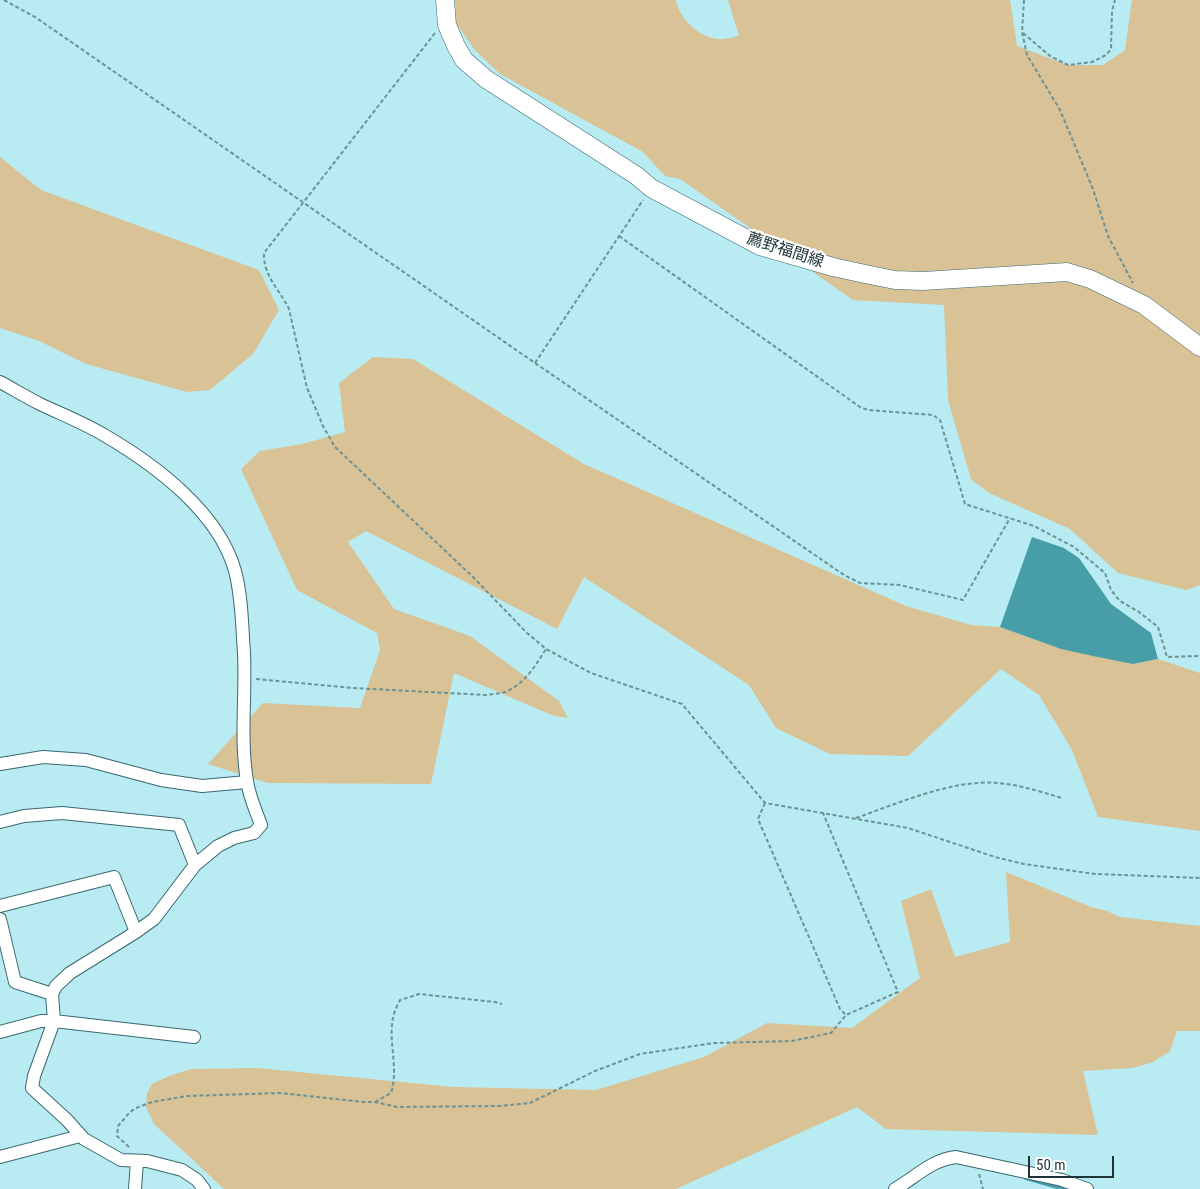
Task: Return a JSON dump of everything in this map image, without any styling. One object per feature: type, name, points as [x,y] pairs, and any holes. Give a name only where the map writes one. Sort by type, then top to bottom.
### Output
[{"type":"main road","name":"薦野福間線","points":[[446,0],[446,24],[464,60],[486,79],[637,176],[651,188],[760,246],[833,267],[895,280],[922,281],[1067,272],[1090,279],[1144,305],[1200,347]]},
{"type":"street","points":[[0,382],[38,403],[104,434],[172,482],[214,527],[225,546],[235,570],[240,598],[247,782],[261,825],[254,833],[234,838],[218,846],[195,865],[154,919],[70,973],[56,986],[52,994],[54,1022],[34,1076],[32,1088],[67,1120],[80,1136],[122,1160],[147,1161],[182,1170],[197,1180],[204,1189]]},
{"type":"street","points":[[0,764],[43,757],[86,760],[161,780],[202,786],[247,782]]},
{"type":"street","points":[[0,822],[24,816],[62,813],[179,825],[195,865]]},
{"type":"street","points":[[0,906],[114,877],[136,932]]},
{"type":"street","points":[[0,919],[15,982],[52,994]]},
{"type":"street","points":[[0,1032],[41,1021],[194,1037]]},
{"type":"street","points":[[0,1157],[80,1136]]},
{"type":"street","points":[[895,1189],[923,1168],[944,1158],[956,1156],[1062,1180],[1087,1189]]},
{"type":"street","points":[[134,1189],[137,1161]]},
{"type":"path","points":[[4,0],[35,17],[844,575],[860,583],[900,585],[963,600],[1010,518]]},
{"type":"path","points":[[1024,0],[1022,32],[1027,55],[1060,110],[1093,188],[1108,236],[1134,283]]},
{"type":"path","points":[[1022,32],[1050,56],[1068,65],[1092,62],[1106,56],[1111,49],[1112,11],[1115,0]]},
{"type":"path","points":[[446,24],[435,34],[264,253],[264,261],[272,283],[285,300],[289,309],[303,376],[323,426],[334,447],[472,576],[526,632],[546,649],[591,673],[682,704],[765,803],[908,828],[994,857],[1024,864],[1095,874],[1200,878]]},
{"type":"path","points":[[535,363],[651,188]]},
{"type":"path","points":[[619,236],[860,407],[868,410],[932,415],[940,420],[965,504],[1034,526],[1074,547],[1105,573],[1111,590],[1120,601],[1139,612],[1158,627],[1167,657],[1200,656]]},
{"type":"path","points":[[244,678],[353,688],[486,695],[505,692],[520,684],[533,670],[546,649]]},
{"type":"path","points":[[854,818],[941,790],[978,783],[999,783],[1062,798]]},
{"type":"path","points":[[765,803],[758,819],[840,1009],[846,1015]]},
{"type":"path","points":[[137,1148],[127,1147],[117,1136],[116,1132],[118,1126],[130,1112],[152,1102],[187,1096],[280,1093],[375,1102],[398,1107],[499,1106],[530,1103],[595,1071],[640,1054],[714,1043],[792,1041],[831,1034],[846,1015],[898,992],[823,813]]},
{"type":"path","points":[[375,1102],[385,1098],[391,1093],[393,1087],[393,1018],[400,1000],[419,994],[502,1004]]},
{"type":"shaded area","points":[[455,0],[676,0],[681,14],[697,31],[711,38],[726,39],[739,36],[728,0],[1010,0],[1017,46],[1068,65],[1103,65],[1125,50],[1132,0],[1200,0],[1200,585],[1186,590],[1118,573],[1070,529],[989,493],[971,479],[948,400],[944,305],[853,300],[680,179],[665,176],[643,152],[500,74],[474,49],[456,23]]},
{"type":"shaded area","points":[[0,157],[41,190],[259,270],[279,310],[253,354],[210,390],[187,392],[86,364],[39,341],[0,328]]},
{"type":"shaded area","points":[[373,357],[413,359],[584,464],[906,606],[971,625],[1000,627],[1047,644],[1133,664],[1158,659],[1200,673],[1200,831],[1098,817],[1072,750],[1039,695],[1001,669],[908,756],[830,754],[776,728],[749,685],[584,577],[557,629],[366,531],[348,542],[394,609],[470,636],[559,701],[568,718],[554,716],[454,673],[431,784],[268,783],[208,764],[263,703],[360,708],[380,650],[377,633],[297,590],[241,469],[260,451],[302,444],[345,432],[339,383]]},
{"type":"shaded area","points":[[1006,872],[1120,917],[1200,926],[1200,1031],[1177,1031],[1170,1051],[1153,1062],[1133,1068],[1083,1071],[1098,1135],[886,1129],[857,1107],[676,1189],[224,1189],[154,1124],[146,1107],[147,1093],[152,1084],[191,1069],[257,1068],[454,1087],[596,1090],[704,1057],[767,1023],[852,1028],[920,978],[901,901],[931,889],[955,957],[1010,942]]},
{"type":"water","points":[[1032,537],[1064,548],[1079,558],[1111,604],[1151,633],[1158,659],[1133,664],[1093,656],[1061,649],[1000,627]]},
{"type":"waterway","points":[[1026,1178],[1064,1189]]}]
